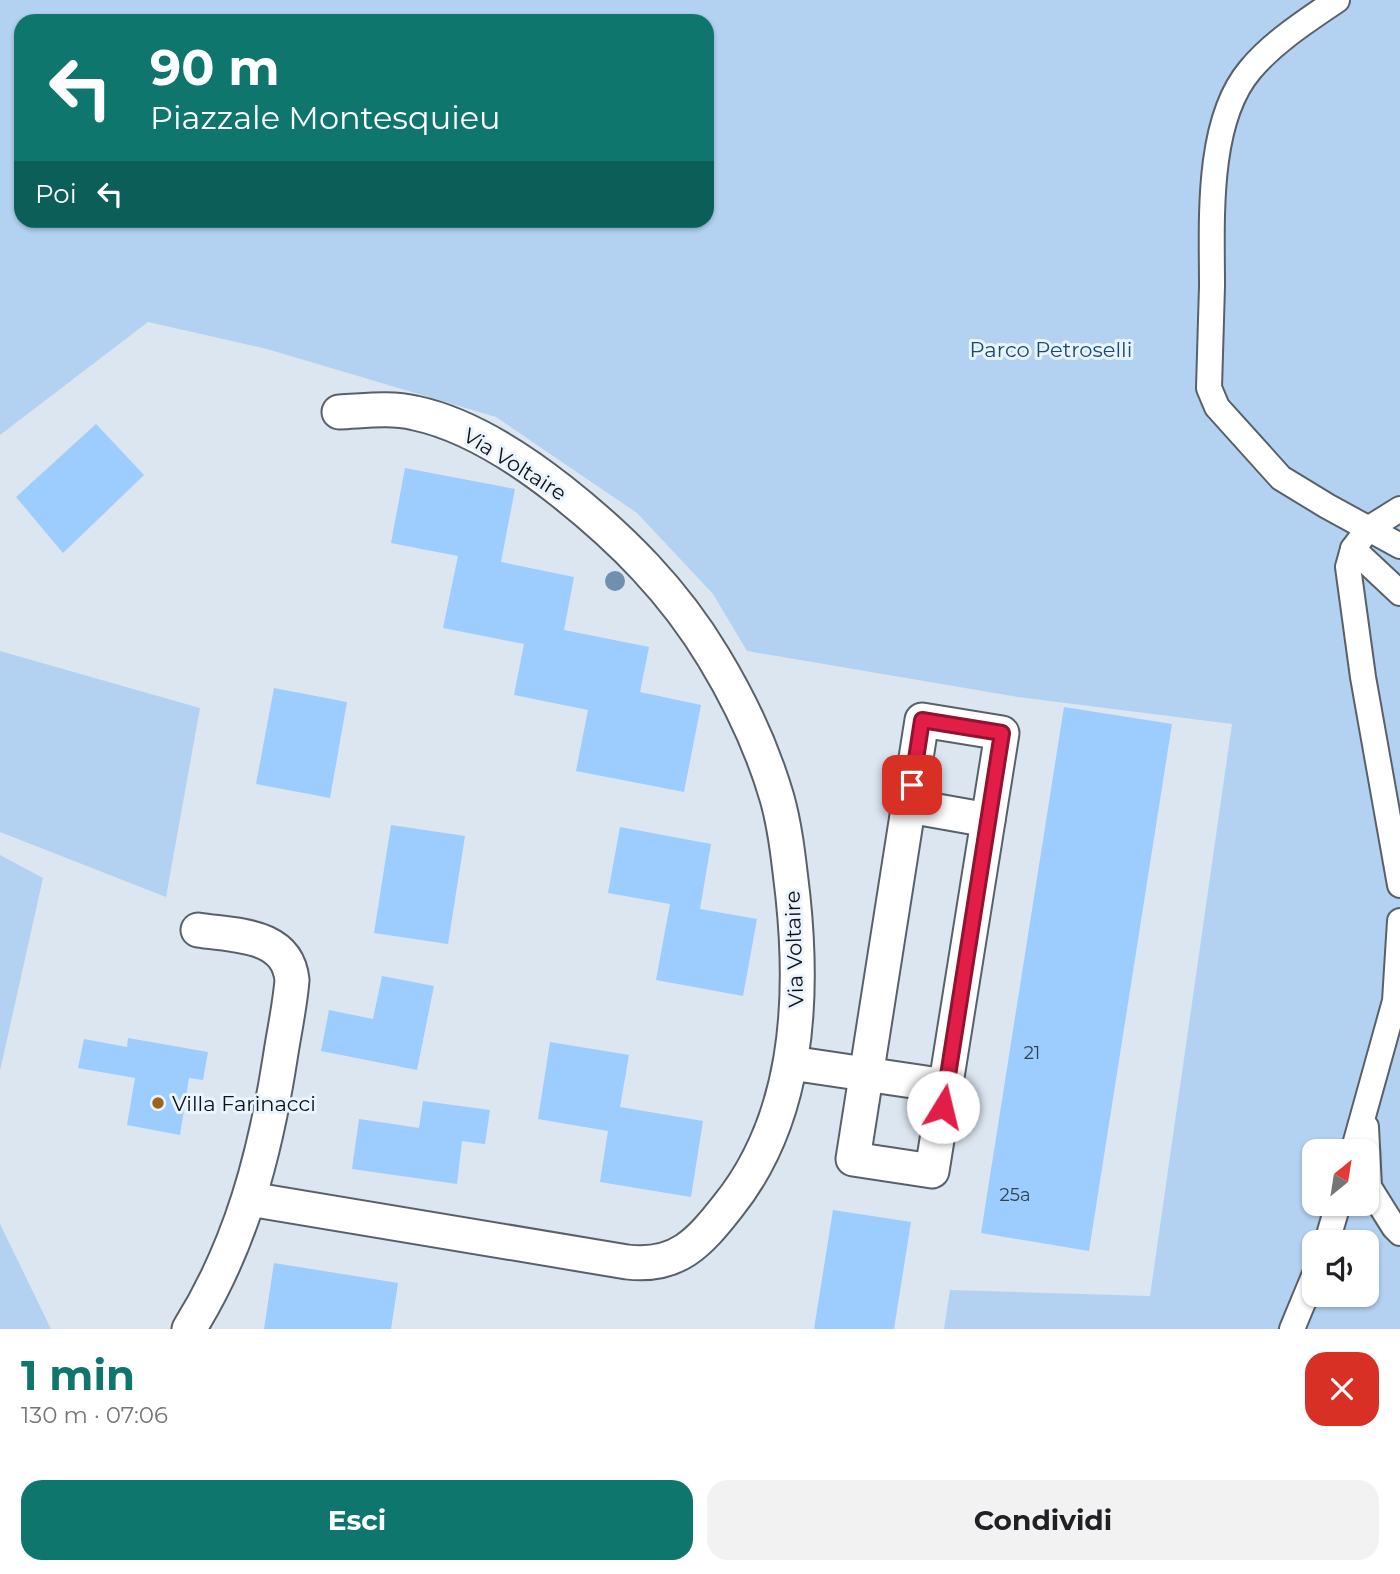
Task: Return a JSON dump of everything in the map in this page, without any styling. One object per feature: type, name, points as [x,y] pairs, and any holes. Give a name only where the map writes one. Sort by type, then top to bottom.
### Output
[{"type":"street","points":[[1337,0],[1273,47],[1249,71],[1228,108],[1218,158],[1213,217],[1209,388],[1217,407],[1281,478],[1360,539],[1400,593]]},
{"type":"street","name":"Via Voltaire","points":[[250,1199],[626,1262],[660,1263],[676,1256],[695,1241],[724,1211],[758,1160],[776,1116],[791,1063],[797,1013],[798,955],[790,870],[782,817],[768,770],[722,671],[663,586],[626,545],[549,481],[502,450],[466,431],[416,413],[387,409],[339,412]]},
{"type":"street","points":[[1400,509],[1360,539],[1348,567],[1385,812],[1400,885]]},
{"type":"street","points":[[1360,539],[1400,546]]},
{"type":"street","points":[[922,720],[1002,733],[988,820],[932,1171],[853,1159],[922,720]]},
{"type":"street","points":[[909,806],[988,820]]},
{"type":"street","points":[[1357,1139],[1395,1001],[1400,921]]},
{"type":"street","points":[[188,1329],[214,1287],[250,1199],[272,1109],[292,987],[291,972],[284,955],[269,944],[198,930]]},
{"type":"street","points":[[791,1063],[946,1086]]},
{"type":"street","points":[[1371,1088],[1366,1125],[1369,1187],[1400,1233]]},
{"type":"street","points":[[1292,1329],[1302,1305]]},
{"type":"green space","name":"Parco Petroselli","points":[[0,0],[1400,0],[1400,1329],[944,1329],[950,1290],[1150,1296],[1232,724],[1018,697],[747,651],[713,594],[637,513],[496,417],[267,349],[148,322],[0,435]]},
{"type":"green space","points":[[0,651],[200,708],[166,897],[0,832]]},
{"type":"green space","points":[[0,855],[43,878],[0,1071]]},
{"type":"green space","points":[[0,1224],[51,1329],[0,1329]]},
{"type":"building","points":[[96,424],[144,475],[63,553],[16,497]]},
{"type":"building","points":[[405,468],[515,489],[501,562],[574,577],[564,630],[649,647],[640,692],[701,705],[684,792],[576,771],[588,710],[514,695],[524,644],[443,628],[458,556],[391,543]]},
{"type":"building","points":[[274,688],[347,702],[330,798],[256,784]]},
{"type":"building","points":[[1064,707],[1172,724],[1089,1251],[981,1233]]},
{"type":"building","points":[[391,825],[465,836],[448,944],[374,933]]},
{"type":"building","points":[[620,827],[711,844],[700,909],[757,919],[743,996],[656,980],[670,904],[608,893]]},
{"type":"building","points":[[382,976],[434,986],[417,1070],[321,1051],[329,1010],[373,1019]]},
{"type":"building","name":"Villa Farinacci","points":[[128,1038],[208,1052],[203,1080],[189,1078],[180,1135],[127,1125],[135,1078],[78,1068],[84,1039],[127,1047]]},
{"type":"building","points":[[550,1042],[629,1055],[620,1107],[703,1121],[691,1197],[600,1182],[608,1131],[538,1119]]},
{"type":"building","points":[[423,1101],[490,1110],[485,1144],[462,1141],[457,1184],[352,1169],[359,1119],[419,1128]]},
{"type":"building","points":[[833,1210],[911,1222],[894,1329],[814,1329]]},
{"type":"building","points":[[274,1263],[398,1283],[391,1329],[264,1329]]},
{"type":"place","name":"Villa Farinacci","points":[[158,1103]]},
{"type":"route","points":[[912,785],[922,720],[1002,733],[943,1107]]}]
